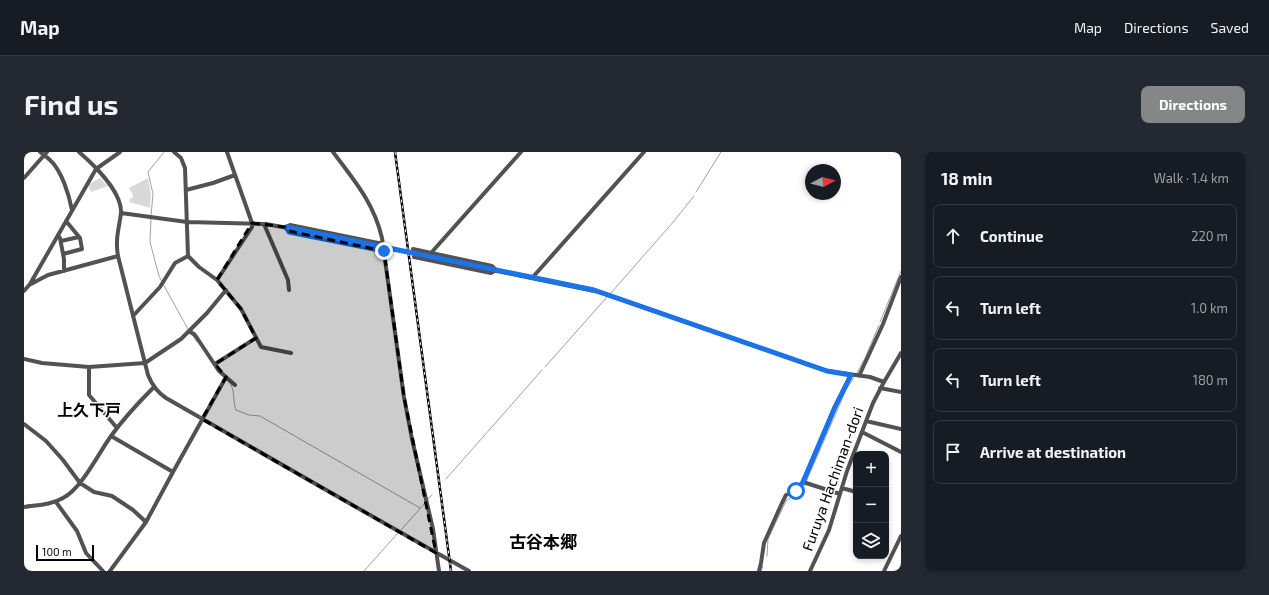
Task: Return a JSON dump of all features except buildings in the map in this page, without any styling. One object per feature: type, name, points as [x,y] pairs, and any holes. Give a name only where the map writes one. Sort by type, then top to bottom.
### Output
[{"type":"street","points":[[40,152],[46,154],[56,167],[68,194],[72,210]]},
{"type":"street","points":[[79,152],[96,169],[116,193],[120,206],[116,244],[118,256],[148,375],[154,387],[166,398],[468,571]]},
{"type":"street","points":[[24,291],[30,284],[96,169],[120,152]]},
{"type":"street","points":[[174,152],[181,158],[185,168],[188,256],[199,267],[218,280],[241,309],[261,347],[291,353]]},
{"type":"street","points":[[218,280],[252,227],[252,223],[227,152]]},
{"type":"street","points":[[333,152],[358,185],[374,210],[379,225],[383,244],[404,397],[433,529],[439,571]]},
{"type":"street","points":[[431,253],[521,152]]},
{"type":"street","points":[[532,278],[644,152]]},
{"type":"street","points":[[24,178],[46,154]]},
{"type":"street","points":[[186,190],[213,183],[235,175]]},
{"type":"street","points":[[120,213],[187,222],[252,223],[286,227],[605,294],[827,371],[870,377],[884,382]]},
{"type":"street","points":[[63,254],[82,249],[79,237],[66,220]]},
{"type":"street","points":[[264,224],[288,280],[289,290]]},
{"type":"street","points":[[286,227],[290,225],[383,244]]},
{"type":"street","points":[[286,227],[289,232],[384,251]]},
{"type":"street","points":[[58,235],[61,241],[64,271]]},
{"type":"street","points":[[61,241],[79,237]]},
{"type":"street","points":[[412,249],[492,266],[496,270]]},
{"type":"street","points":[[30,284],[47,276],[118,256]]},
{"type":"street","points":[[133,316],[160,287],[175,263],[188,256]]},
{"type":"street","points":[[414,257],[491,273],[496,270]]},
{"type":"street","points":[[38,270],[47,276]]},
{"type":"street","points":[[859,376],[883,324],[901,277]]},
{"type":"street","points":[[24,359],[42,363],[88,367],[145,363],[189,331],[226,290]]},
{"type":"street","points":[[189,331],[195,336],[226,377],[235,385]]},
{"type":"street","points":[[215,364],[256,338]]},
{"type":"street","name":"Furuya Hachiman-dori","points":[[810,571],[829,530],[866,421],[880,388],[901,353]]},
{"type":"street","points":[[88,367],[89,395],[117,428]]},
{"type":"street","points":[[758,571],[761,563],[764,543],[782,503],[786,496],[796,491],[803,482],[835,407],[851,375]]},
{"type":"street","points":[[110,571],[146,522],[226,377]]},
{"type":"street","points":[[24,507],[56,502],[64,498],[80,483],[117,428],[154,387]]},
{"type":"street","points":[[880,388],[901,392]]},
{"type":"street","points":[[866,421],[901,429]]},
{"type":"street","points":[[24,424],[46,441],[63,460],[80,483],[94,492],[103,493],[118,500],[133,510],[146,522]]},
{"type":"street","points":[[862,432],[901,452]]},
{"type":"street","points":[[111,436],[173,472]]},
{"type":"street","points":[[803,482],[840,494]]},
{"type":"street","points":[[842,488],[853,491]]},
{"type":"street","points":[[56,502],[77,531],[86,553],[103,571]]},
{"type":"street","points":[[884,571],[901,536]]},
{"type":"highlighted area","points":[[252,223],[285,227],[289,231],[384,251],[404,397],[436,553],[202,419],[226,377],[215,364],[256,338],[241,309],[217,280]]},
{"type":"shaded area","points":[[100,178],[108,186],[91,192],[88,186],[89,184]]},
{"type":"shaded area","points":[[148,178],[151,195],[150,208],[129,202],[130,198],[133,198],[129,188]]},
{"type":"waterway","points":[[151,216],[153,194],[148,172],[164,152]]},
{"type":"waterway","points":[[696,192],[721,152]]},
{"type":"waterway","points":[[611,293],[694,196]]},
{"type":"waterway","points":[[151,219],[150,242],[162,282]]},
{"type":"waterway","points":[[880,322],[901,271]]},
{"type":"waterway","points":[[163,284],[188,329]]},
{"type":"waterway","points":[[545,367],[607,297]]},
{"type":"waterway","points":[[857,373],[879,325]]},
{"type":"waterway","points":[[193,336],[197,342]]},
{"type":"waterway","points":[[446,479],[542,370]]},
{"type":"waterway","points":[[806,482],[846,390],[854,377]]},
{"type":"waterway","points":[[229,382],[232,388],[236,410],[249,415],[260,416],[420,508]]},
{"type":"waterway","points":[[767,556],[768,539],[786,501],[800,491],[805,485]]},
{"type":"waterway","points":[[428,499],[432,495]]},
{"type":"waterway","points":[[401,530],[425,503]]},
{"type":"waterway","points":[[364,571],[398,533]]},
{"type":"waterway","points":[[761,571],[763,566]]},
{"type":"railway","points":[[395,152],[451,571]]},
{"type":"district","name":"上久下戸","points":[[89,410]]},
{"type":"district","name":"古谷本郷","points":[[543,542]]},
{"type":"route","points":[[384,251],[289,232],[286,227],[594,290],[827,371],[851,375],[835,407],[803,482],[796,491]]}]
